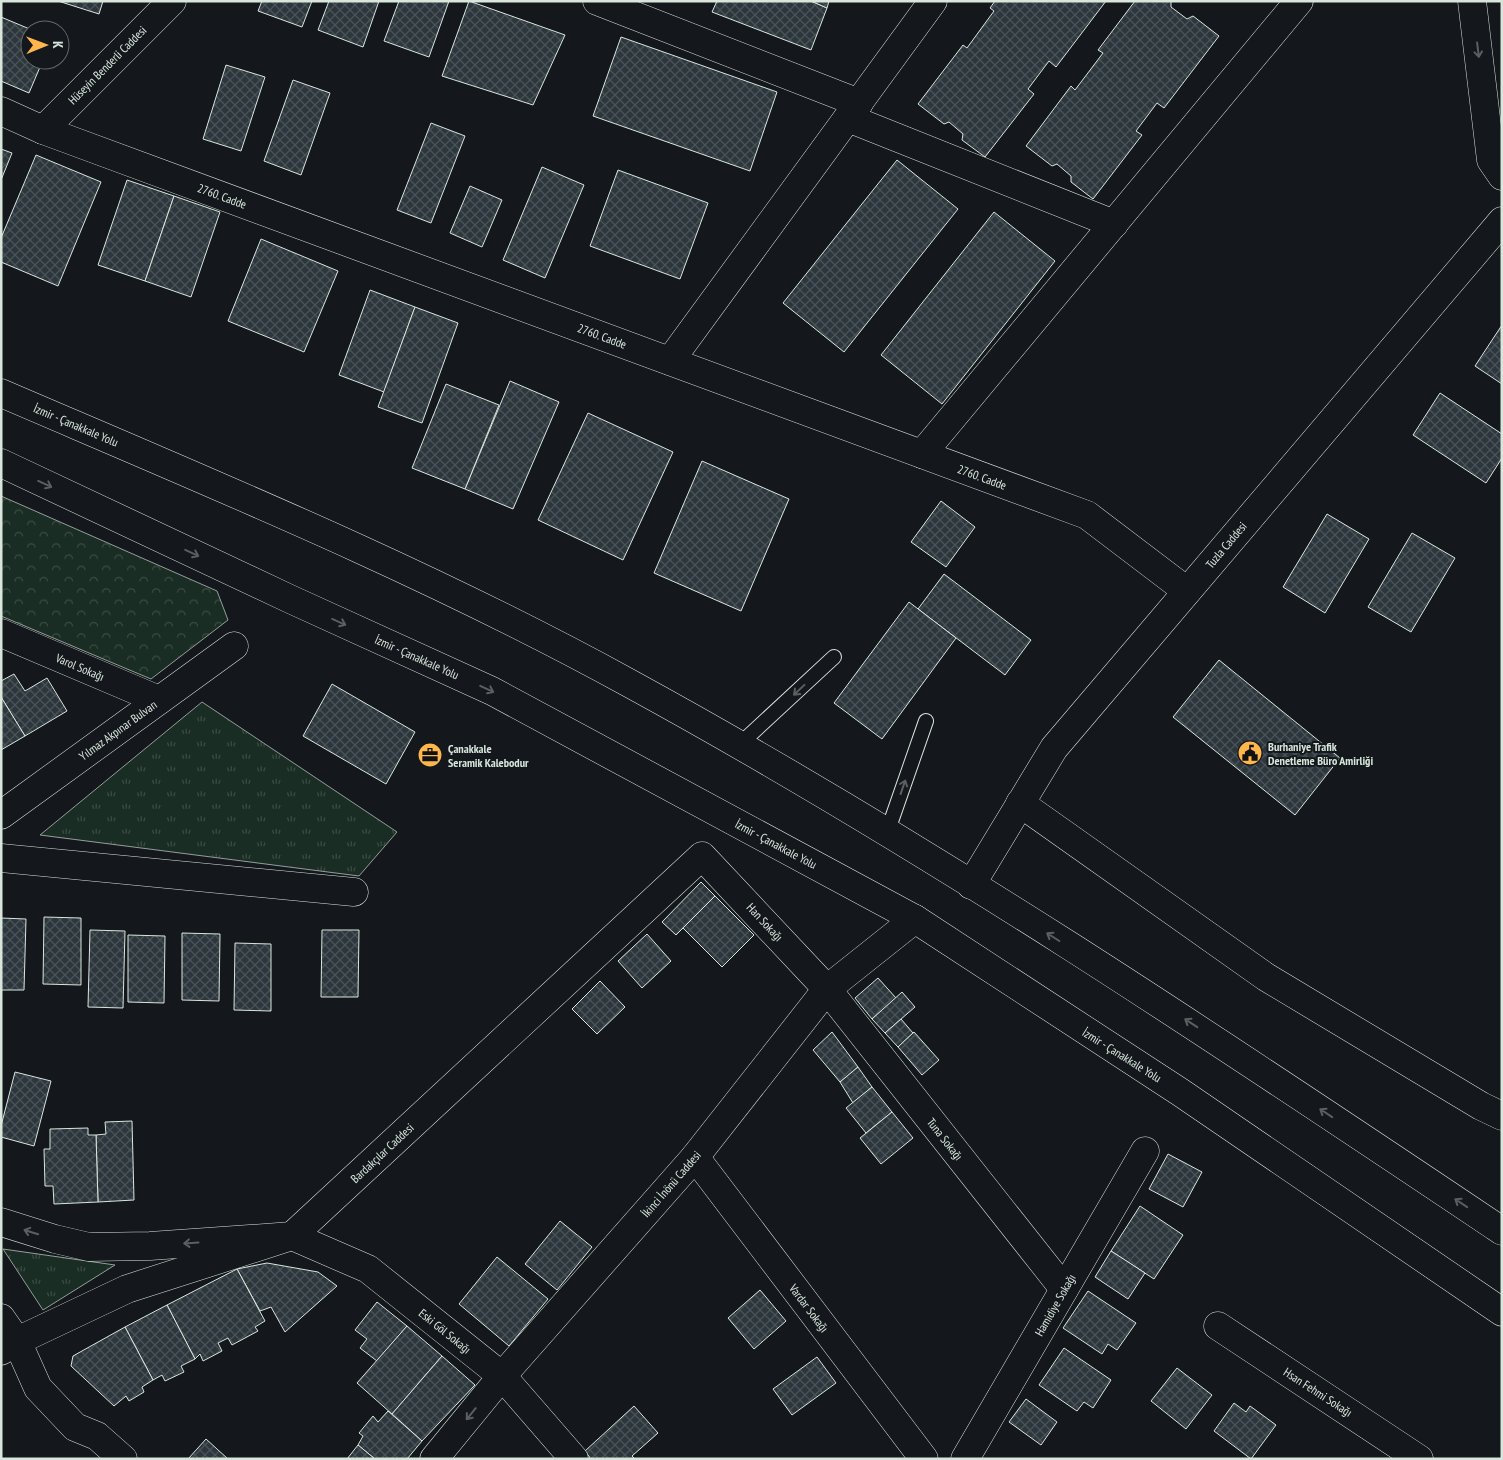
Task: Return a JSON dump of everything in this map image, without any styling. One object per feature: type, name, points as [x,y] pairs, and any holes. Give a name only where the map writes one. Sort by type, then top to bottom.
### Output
[{"type":"main road","name":"Hüseyin Benderli Caddesi","points":[[43,130],[172,1]]},
{"type":"main road","points":[[597,1],[1114,224]]},
{"type":"main road","points":[[670,361],[933,1]]},
{"type":"main road","points":[[1472,1],[1491,160],[1502,176]]},
{"type":"main road","points":[[922,454],[1297,2]]},
{"type":"main road","name":"2760. Cadde","points":[[1,110],[43,130],[1087,515],[1188,591]]},
{"type":"main road","name":"Tuzla Caddesi","points":[[971,885],[1054,748],[1502,221]]},
{"type":"main road","name":"İzmir - Çanakkale Yolu","points":[[1,393],[294,519],[508,620],[628,683],[739,745],[887,833],[1192,1023],[1502,1231]]},
{"type":"main road","name":"İzmir - Çanakkale Yolu","points":[[1,463],[290,600],[492,691],[915,919],[1180,1092],[1502,1312]]},
{"type":"main road","name":"Varol Sokağı","points":[[1,633],[159,700]]},
{"type":"main road","name":"Yılmaz Akpınar Bulvarı","points":[[1,815],[234,646]]},
{"type":"main road","points":[[1020,803],[1266,976],[1481,1106],[1502,1116]]},
{"type":"main road","name":"Han Sokağı","points":[[702,856],[827,989]]},
{"type":"main road","name":"Bardakçılar Caddesi","points":[[9,1346],[133,1286],[292,1236],[702,856]]},
{"type":"main road","points":[[1,858],[354,892]]},
{"type":"main road","name":"İkinci İnönü Caddesi","points":[[434,1459],[502,1376],[695,1157],[827,989],[915,919]]},
{"type":"main road","name":"Tuna Sokağı","points":[[827,989],[1064,1289]]},
{"type":"main road","name":"Hamidiye Sokağı","points":[[978,1453],[1064,1289],[1145,1151]]},
{"type":"main road","name":"Vardar Sokağı","points":[[695,1157],[924,1459]]},
{"type":"main road","points":[[1,1222],[55,1240],[89,1247],[150,1246],[292,1236]]},
{"type":"main road","name":"Eski Göl Sokağı","points":[[292,1236],[368,1269],[502,1376],[574,1459]]},
{"type":"main road","points":[[1,1318],[9,1346],[38,1388],[75,1427],[97,1436],[123,1459]]},
{"type":"main road","name":"Hsan Fehmi Sokağı","points":[[1218,1326],[1419,1459]]},
{"type":"lane","points":[[739,745],[834,657]]},
{"type":"lane","points":[[887,833],[926,722]]},
{"type":"green space","points":[[1,496],[217,591],[228,620],[151,679],[1,616]]},
{"type":"green space","points":[[202,702],[397,832],[359,876],[40,835]]},
{"type":"green space","points":[[3,1249],[115,1265],[43,1310]]},
{"type":"building","points":[[58,1],[103,1],[99,14]]},
{"type":"building","points":[[262,1],[312,1],[302,27],[258,11]]},
{"type":"building","points":[[329,1],[379,1],[363,47],[318,30]]},
{"type":"building","points":[[399,1],[449,1],[429,57],[384,41]]},
{"type":"building","points":[[469,1],[565,35],[533,105],[442,76]]},
{"type":"building","points":[[717,1],[811,1],[827,8],[811,50],[712,12]]},
{"type":"building","points":[[811,1],[829,1],[827,8]]},
{"type":"building","points":[[995,1],[1106,1],[1056,67],[1049,61],[1028,89],[1034,94],[985,157],[962,140],[963,134],[949,122],[944,124],[918,104],[963,45],[967,48],[994,11],[990,8]]},
{"type":"building","points":[[1135,1],[1171,1],[1171,7],[1187,19],[1193,16],[1219,36],[1164,108],[1157,103],[1136,131],[1142,135],[1093,199],[1071,182],[1071,176],[1057,164],[1052,166],[1026,146],[1071,86],[1075,90],[1103,53],[1098,50]]},
{"type":"building","points":[[1,17],[20,25],[20,70],[39,70],[29,93],[1,81]]},
{"type":"building","points":[[621,37],[777,92],[750,171],[593,116]]},
{"type":"building","points":[[226,65],[265,77],[241,151],[203,139]]},
{"type":"building","points":[[293,80],[330,93],[301,175],[264,161]]},
{"type":"building","points":[[431,123],[465,136],[431,223],[397,210]]},
{"type":"building","points":[[1,149],[12,153],[1,180]]},
{"type":"building","points":[[36,155],[101,182],[58,286],[1,262],[1,238]]},
{"type":"building","points":[[897,160],[958,209],[844,352],[783,303]]},
{"type":"building","points":[[542,167],[584,185],[545,278],[503,260]]},
{"type":"building","points":[[618,170],[708,203],[680,279],[590,246]]},
{"type":"building","points":[[127,180],[174,196],[145,281],[98,265]]},
{"type":"building","points":[[470,186],[502,200],[482,247],[450,233]]},
{"type":"building","points":[[174,196],[220,212],[191,297],[145,281]]},
{"type":"building","points":[[994,212],[1055,261],[942,404],[881,355]]},
{"type":"building","points":[[261,239],[338,271],[304,352],[228,321]]},
{"type":"building","points":[[370,290],[415,307],[384,392],[339,375]]},
{"type":"building","points":[[415,307],[458,323],[422,423],[378,407]]},
{"type":"building","points":[[1502,325],[1502,384],[1475,366]]},
{"type":"building","points":[[510,381],[559,402],[513,509],[465,489]]},
{"type":"building","points":[[446,384],[499,405],[465,489],[412,468]]},
{"type":"building","points":[[1440,393],[1502,434],[1502,458],[1486,483],[1413,435]]},
{"type":"building","points":[[588,413],[673,452],[623,560],[538,520]]},
{"type":"building","points":[[702,461],[789,499],[741,611],[654,573]]},
{"type":"building","points":[[941,501],[975,527],[946,567],[911,542]]},
{"type":"building","points":[[1327,514],[1369,539],[1325,613],[1283,587]]},
{"type":"building","points":[[1412,533],[1455,558],[1411,632],[1368,607]]},
{"type":"building","points":[[944,574],[1031,640],[1005,675],[918,609]]},
{"type":"building","points":[[909,602],[956,638],[882,739],[834,703]]},
{"type":"building","points":[[1219,660],[1340,758],[1295,815],[1173,717]]},
{"type":"building","points":[[14,674],[25,691],[47,678],[67,711],[25,736],[1,697],[1,681]]},
{"type":"building","points":[[332,684],[415,732],[386,784],[303,736]]},
{"type":"building","points":[[1,697],[25,736],[1,750]]},
{"type":"building","points":[[701,882],[715,896],[676,935],[662,922]]},
{"type":"building","points":[[715,896],[754,935],[722,967],[683,928]]},
{"type":"building","points":[[44,917],[81,918],[81,985],[43,984]]},
{"type":"building","points":[[1,918],[26,919],[24,990],[1,990]]},
{"type":"building","points":[[90,930],[125,931],[123,1008],[88,1007]]},
{"type":"building","points":[[322,930],[359,930],[358,997],[321,997]]},
{"type":"building","points":[[182,933],[220,934],[219,1001],[182,1000]]},
{"type":"building","points":[[647,934],[671,961],[642,988],[618,961]]},
{"type":"building","points":[[128,935],[165,936],[164,1003],[128,1002]]},
{"type":"building","points":[[235,943],[271,944],[271,1011],[234,1010]]},
{"type":"building","points":[[878,978],[896,998],[872,1019],[855,998]]},
{"type":"building","points":[[600,981],[625,1007],[597,1034],[572,1009]]},
{"type":"building","points":[[902,992],[915,1007],[885,1033],[872,1019]]},
{"type":"building","points":[[901,1019],[913,1033],[898,1047],[885,1033]]},
{"type":"building","points":[[832,1032],[858,1067],[840,1082],[813,1050]]},
{"type":"building","points":[[914,1032],[939,1060],[922,1075],[898,1047]]},
{"type":"building","points":[[858,1067],[872,1087],[853,1103],[840,1082]]},
{"type":"building","points":[[15,1072],[51,1081],[34,1146],[1,1137],[1,1126]]},
{"type":"building","points":[[872,1087],[892,1112],[866,1133],[846,1108]]},
{"type":"building","points":[[892,1112],[913,1138],[881,1164],[860,1138]]},
{"type":"building","points":[[132,1121],[134,1200],[98,1202],[96,1135],[106,1134],[105,1122]]},
{"type":"building","points":[[88,1128],[88,1135],[96,1135],[98,1202],[54,1204],[53,1186],[45,1186],[44,1149],[50,1149],[50,1129]]},
{"type":"building","points":[[1168,1154],[1202,1172],[1183,1207],[1149,1189]]},
{"type":"building","points":[[1140,1206],[1183,1235],[1154,1279],[1111,1251]]},
{"type":"building","points":[[560,1221],[592,1247],[557,1290],[525,1264]]},
{"type":"building","points":[[1111,1251],[1145,1273],[1128,1299],[1095,1277]]},
{"type":"building","points":[[497,1257],[548,1299],[509,1346],[459,1304]]},
{"type":"building","points":[[267,1263],[318,1272],[337,1286],[285,1332],[271,1307],[260,1311],[237,1269]]},
{"type":"building","points":[[237,1269],[265,1321],[255,1327],[258,1331],[232,1345],[228,1338],[218,1343],[222,1351],[203,1361],[200,1354],[195,1359],[167,1305]]},
{"type":"building","points":[[760,1290],[786,1321],[754,1349],[728,1318]]},
{"type":"building","points":[[1088,1291],[1136,1323],[1117,1350],[1108,1344],[1102,1354],[1063,1328]]},
{"type":"building","points":[[377,1302],[407,1326],[377,1361],[360,1348],[367,1339],[355,1330]]},
{"type":"building","points":[[167,1305],[195,1359],[181,1366],[184,1372],[165,1381],[162,1375],[153,1380],[125,1327]]},
{"type":"building","points":[[407,1326],[442,1356],[392,1414],[357,1383]]},
{"type":"building","points":[[125,1327],[153,1380],[142,1387],[144,1392],[129,1401],[126,1396],[114,1406],[71,1366],[73,1356]]},
{"type":"building","points":[[1064,1348],[1111,1380],[1093,1408],[1084,1402],[1077,1411],[1039,1385]]},
{"type":"building","points":[[442,1356],[475,1385],[422,1441],[392,1414]]},
{"type":"building","points":[[817,1357],[836,1383],[792,1415],[773,1389]]},
{"type":"building","points":[[1177,1368],[1212,1395],[1186,1429],[1151,1401]]},
{"type":"building","points":[[1026,1399],[1057,1422],[1041,1445],[1009,1422]]},
{"type":"building","points":[[1234,1403],[1246,1412],[1250,1406],[1276,1425],[1251,1459],[1214,1431]]},
{"type":"building","points":[[634,1406],[658,1433],[632,1456],[635,1459],[591,1459],[585,1451]]},
{"type":"building","points":[[388,1411],[422,1441],[407,1459],[375,1459],[358,1445],[363,1436],[359,1433],[373,1416],[378,1422]]},
{"type":"building","points":[[206,1439],[228,1459],[188,1459]]},
{"type":"building","points":[[358,1445],[375,1459],[347,1459]]},
{"type":"place","name":"Burhaniye Trafik Denetleme Büro Amirliği","points":[[1250,753]]},
{"type":"place","name":"Çanakkale Seramik Kalebodur","points":[[430,755]]}]
